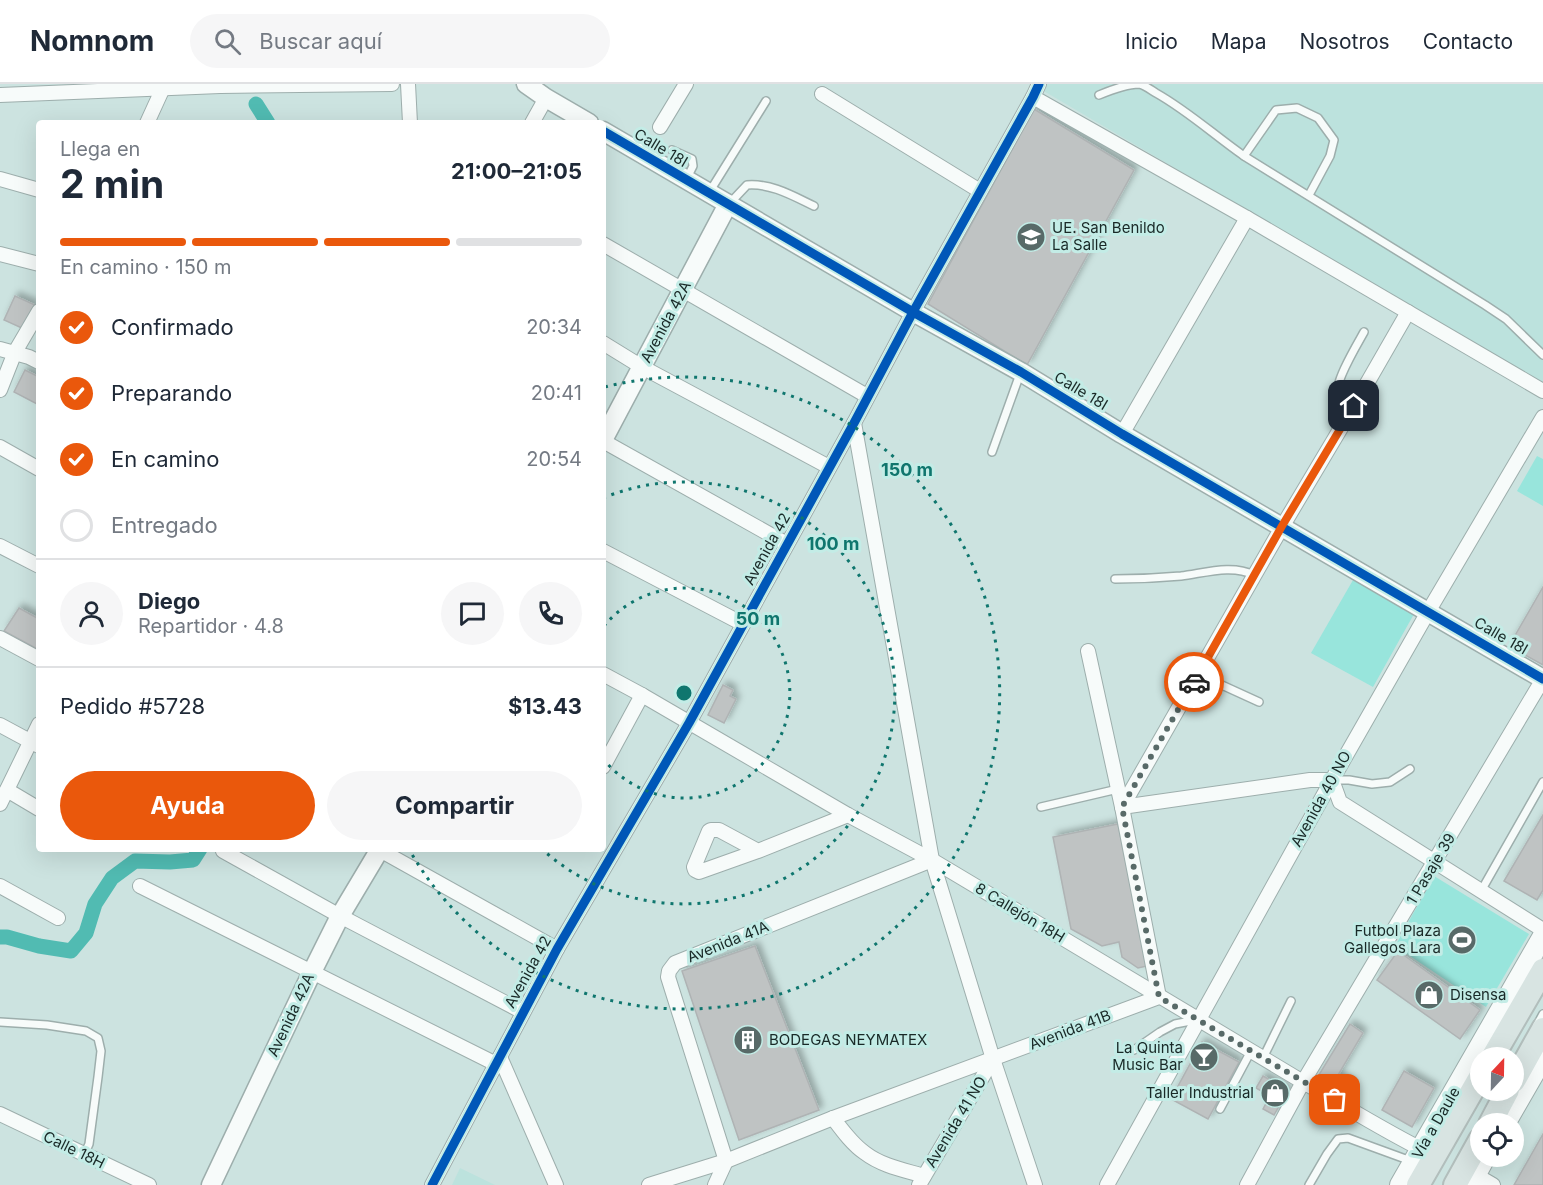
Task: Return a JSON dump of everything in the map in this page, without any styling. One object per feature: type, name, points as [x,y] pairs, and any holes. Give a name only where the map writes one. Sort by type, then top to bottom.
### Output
[{"type":"main road","name":"Vía a Daule","points":[[1418,1185],[1423,1156],[1543,936]]},
{"type":"main road","points":[[1498,1047],[1543,970]]},
{"type":"main road","points":[[1524,1063],[1543,1029]]},
{"type":"main road","points":[[1511,1113],[1543,1058]]},
{"type":"main road","name":"Vía a Daule","points":[[1400,1185],[1470,1091]]},
{"type":"street","points":[[0,95],[220,86],[392,84]]},
{"type":"street","points":[[408,84],[410,120]]},
{"type":"street","points":[[526,84],[584,120]]},
{"type":"street","points":[[660,127],[686,84]]},
{"type":"street","name":"Avenida 42","points":[[432,1185],[557,949],[689,723],[1039,84]]},
{"type":"street","points":[[152,120],[163,88]]},
{"type":"street","points":[[822,94],[980,191]]},
{"type":"street","points":[[1033,97],[1247,218],[1543,391]]},
{"type":"street","points":[[534,120],[546,98]]},
{"type":"street","name":"Calle 18I","points":[[606,133],[913,312],[1021,372],[1122,434],[1543,679]]},
{"type":"street","points":[[0,179],[36,189]]},
{"type":"street","name":"Avenida 42A","points":[[606,435],[728,204]]},
{"type":"street","points":[[1122,434],[1247,218]]},
{"type":"street","points":[[606,246],[867,396]]},
{"type":"street","points":[[0,254],[36,263]]},
{"type":"street","points":[[1122,807],[1282,526],[1408,312]]},
{"type":"street","points":[[0,390],[15,352],[36,315]]},
{"type":"street","points":[[606,345],[642,367],[829,467]]},
{"type":"street","points":[[0,349],[36,360]]},
{"type":"street","name":"Avenida 40 NO","points":[[1107,1185],[1332,780],[1543,417]]},
{"type":"street","points":[[854,423],[932,860],[993,1059],[1035,1185]]},
{"type":"street","points":[[606,443],[787,544]]},
{"type":"street","points":[[0,447],[36,467]]},
{"type":"street","points":[[0,546],[36,565]]},
{"type":"street","points":[[606,553],[743,624]]},
{"type":"street","points":[[0,638],[36,657]]},
{"type":"street","points":[[1088,651],[1122,807],[1159,997]]},
{"type":"street","name":"8 Callejón 18H","points":[[606,676],[848,815],[932,860],[1159,997],[1351,1109],[1423,1156]]},
{"type":"street","name":"1 Pasaje 39","points":[[1247,1185],[1303,1082],[1543,679]]},
{"type":"street","points":[[606,761],[642,695]]},
{"type":"street","points":[[0,725],[35,744],[0,804]]},
{"type":"street","points":[[1122,807],[1310,780],[1332,780],[1340,802],[1543,930]]},
{"type":"street","points":[[7,790],[36,807]]},
{"type":"street","points":[[758,851],[848,815]]},
{"type":"street","points":[[225,852],[340,916],[523,1012]]},
{"type":"street","name":"Avenida 42A","points":[[211,1185],[312,972],[340,916],[377,852]]},
{"type":"street","points":[[384,852],[557,949]]},
{"type":"street","name":"Avenida 41A","points":[[726,1161],[668,977],[669,971],[675,963],[932,860]]},
{"type":"street","points":[[0,886],[58,918]]},
{"type":"street","points":[[140,886],[498,1061],[556,1185]]},
{"type":"street","name":"Avenida 41B","points":[[649,1185],[726,1161],[833,1118],[1159,997]]},
{"type":"street","name":"Avenida 41 NO","points":[[921,1180],[993,1059]]},
{"type":"street","name":"Calle 18H","points":[[0,1114],[149,1185]]},
{"type":"street","points":[[833,1118],[853,1142],[869,1156],[921,1180]]},
{"type":"street","points":[[715,1185],[726,1161]]},
{"type":"street","points":[[1466,1178],[1493,1185]]},
{"type":"lane","points":[[1099,95],[1127,85],[1140,84],[1174,103],[1244,156],[1506,319],[1543,355]]},
{"type":"lane","points":[[709,194],[766,101]]},
{"type":"lane","points":[[1244,156],[1276,110],[1298,108],[1318,118],[1334,140],[1330,156],[1309,195]]},
{"type":"lane","points":[[672,150],[692,159],[693,166],[686,180]]},
{"type":"lane","points":[[728,204],[747,185],[759,184],[814,206]]},
{"type":"lane","points":[[1354,406],[1340,397],[1337,393],[1337,385],[1364,332]]},
{"type":"lane","points":[[992,452],[1021,372]]},
{"type":"lane","points":[[1115,579],[1183,576],[1215,570],[1244,570],[1254,576]]},
{"type":"lane","points":[[1200,671],[1213,681],[1259,702]]},
{"type":"lane","points":[[1332,780],[1372,784],[1390,782],[1410,769]]},
{"type":"lane","points":[[1482,891],[1543,782]]},
{"type":"lane","points":[[1041,807],[1118,789]]},
{"type":"lane","points":[[1507,1047],[1543,984]]},
{"type":"lane","points":[[1220,1109],[1291,1001]]},
{"type":"lane","points":[[1524,1048],[1543,1014]]},
{"type":"lane","points":[[1134,1050],[1175,1024],[1198,1020]]},
{"type":"lane","points":[[0,1022],[47,1025],[86,1031],[98,1038],[101,1051],[98,1077],[88,1144],[84,1155]]},
{"type":"lane","points":[[1309,1185],[1338,1139],[1348,1138],[1423,1156]]},
{"type":"lane","points":[[1447,1185],[1470,1151]]},
{"type":"shaded area","points":[[1045,84],[1543,84],[1543,384],[1042,90]]},
{"type":"shaded area","points":[[1537,456],[1543,459],[1543,506],[1517,491]]},
{"type":"shaded area","points":[[1353,580],[1414,614],[1373,687],[1311,653]]},
{"type":"shaded area","name":"Futbol Plaza Gallegos Lara","points":[[1434,876],[1529,934],[1486,1007],[1395,946]]},
{"type":"shaded area","points":[[460,1168],[495,1185],[452,1185]]},
{"type":"building","name":"UE. San Benildo La Salle","points":[[1034,109],[1134,170],[1027,365],[928,304]]},
{"type":"building","points":[[15,296],[35,305],[24,329],[4,320]]},
{"type":"building","points":[[25,370],[36,376],[36,403],[14,392]]},
{"type":"building","points":[[1543,587],[1543,665],[1509,646]]},
{"type":"building","points":[[19,608],[36,617],[36,648],[4,631]]},
{"type":"building","points":[[723,685],[733,690],[730,696],[736,699],[724,723],[708,715]]},
{"type":"building","points":[[1543,815],[1543,890],[1537,900],[1504,881]]},
{"type":"building","points":[[1118,824],[1147,966],[1138,968],[1122,957],[1119,942],[1102,946],[1071,929],[1053,837]]},
{"type":"building","name":"BODEGAS NEYMATEX","points":[[755,946],[819,1110],[739,1140],[682,971]]},
{"type":"building","name":"Disensa","points":[[1398,951],[1480,1010],[1460,1039],[1377,980]]},
{"type":"building","points":[[1350,1024],[1363,1033],[1331,1087],[1317,1078]]},
{"type":"building","points":[[1202,1042],[1239,1062],[1208,1119],[1171,1099]]},
{"type":"building","points":[[1404,1071],[1434,1088],[1412,1127],[1382,1110]]},
{"type":"building","name":"Taller Industrial","points":[[1263,1076],[1288,1090],[1274,1115],[1263,1109],[1270,1096],[1256,1088]]},
{"type":"building","points":[[1338,1076],[1351,1084],[1344,1095],[1331,1087]]},
{"type":"building","points":[[1543,1134],[1543,1185],[1514,1185]]},
{"type":"waterway","points":[[256,104],[266,120]]},
{"type":"waterway","points":[[0,937],[71,951],[86,933],[95,904],[112,878],[135,861],[193,860],[198,852]]},
{"type":"cycle path","points":[[432,1185],[557,949],[689,723],[1039,84]]},
{"type":"cycle path","points":[[606,133],[913,312],[1021,372],[1122,434],[1543,679]]},
{"type":"way so far","points":[[1194,682],[1122,807],[1159,997],[1335,1100]]},
{"type":"place","name":"UE. San Benildo La Salle","points":[[1031,237]]},
{"type":"place","name":"Futbol Plaza Gallegos Lara","points":[[1462,940]]},
{"type":"place","name":"Disensa","points":[[1429,995]]},
{"type":"place","name":"BODEGAS NEYMATEX","points":[[748,1040]]},
{"type":"place","name":"La Quinta Music Bar","points":[[1204,1057]]},
{"type":"place","name":"Taller Industrial","points":[[1275,1093]]},
{"type":"route","points":[[1194,682],[1282,526],[1354,406]]}]
